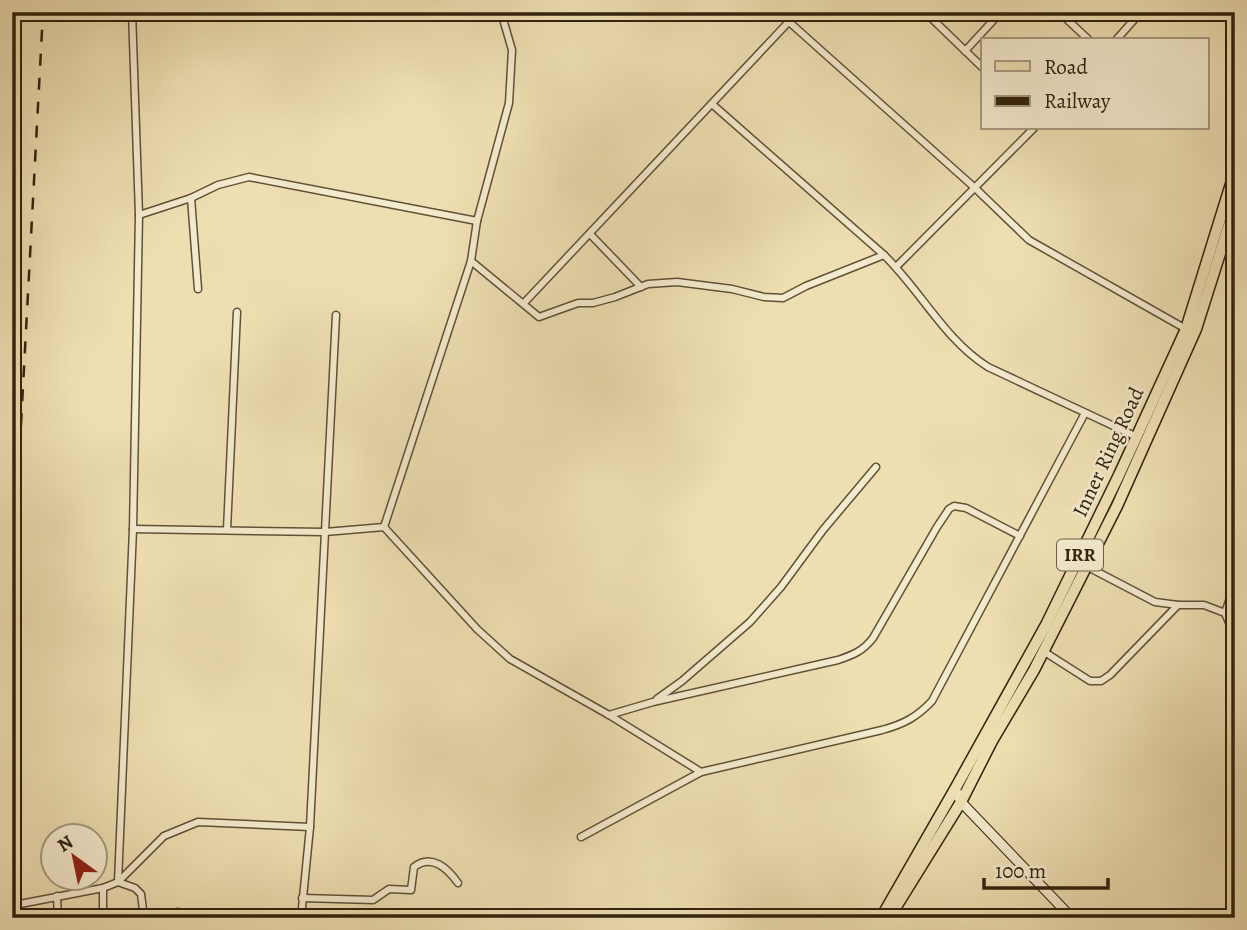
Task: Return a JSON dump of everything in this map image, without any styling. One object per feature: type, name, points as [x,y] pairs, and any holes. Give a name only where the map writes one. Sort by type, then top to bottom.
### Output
[{"type":"main road","name":"Inner Ring Road","points":[[880,918],[1046,625],[1191,329],[1235,171]]},
{"type":"main road","name":"Inner Ring Road","points":[[889,918],[961,802],[1043,651],[1119,502],[1231,232],[1235,206]]},
{"type":"street","points":[[118,882],[133,529],[139,215],[132,12]]},
{"type":"street","points":[[383,527],[471,261],[478,221],[509,103],[512,50],[501,12]]},
{"type":"street","points":[[778,12],[975,188],[1029,240],[1191,329]]},
{"type":"street","points":[[524,303],[798,12]]},
{"type":"street","points":[[925,12],[981,66]]},
{"type":"street","points":[[965,51],[1001,12]]},
{"type":"street","points":[[1059,12],[1087,38]]},
{"type":"street","points":[[1118,38],[1141,12]]},
{"type":"street","points":[[712,104],[884,255],[958,345],[972,357],[988,367],[1137,436]]},
{"type":"street","points":[[896,267],[1032,130]]},
{"type":"street","points":[[139,215],[191,198],[218,185],[249,177],[478,221]]},
{"type":"street","points":[[191,198],[198,289]]},
{"type":"street","points":[[590,234],[641,287]]},
{"type":"street","points":[[471,261],[534,314],[545,316],[578,303],[593,303],[648,284],[677,282],[783,298],[884,255]]},
{"type":"street","points":[[227,530],[237,312]]},
{"type":"street","points":[[301,918],[310,827],[337,315]]},
{"type":"street","points":[[581,837],[701,772],[882,730],[906,723],[920,714],[932,701],[1085,413]]},
{"type":"street","points":[[653,702],[682,681],[750,622],[781,587],[822,530],[876,467]]},
{"type":"street","points":[[609,715],[653,702],[857,654],[867,647],[873,638],[937,527],[954,506],[966,508],[1020,536]]},
{"type":"street","points":[[133,529],[325,532],[383,527]]},
{"type":"street","points":[[383,527],[496,648],[510,659],[609,715],[701,772]]},
{"type":"street","points":[[1086,566],[1154,602],[1204,605],[1235,617]]},
{"type":"street","points":[[1235,583],[1225,613],[1235,637]]},
{"type":"street","points":[[1043,651],[1090,681],[1101,681],[1178,605]]},
{"type":"street","points":[[955,789],[961,802],[1072,918]]},
{"type":"street","points":[[108,886],[118,882],[164,836],[198,822],[310,827]]},
{"type":"street","points":[[302,898],[373,900],[389,889],[411,890],[415,867],[421,863],[435,862],[443,865],[458,883]]},
{"type":"street","points":[[118,882],[135,888],[141,894],[144,918]]},
{"type":"street","points":[[20,904],[80,892]]},
{"type":"street","points":[[103,892],[103,918]]},
{"type":"street","points":[[57,896],[58,918]]},
{"type":"railway","points":[[12,593],[43,12]]}]
